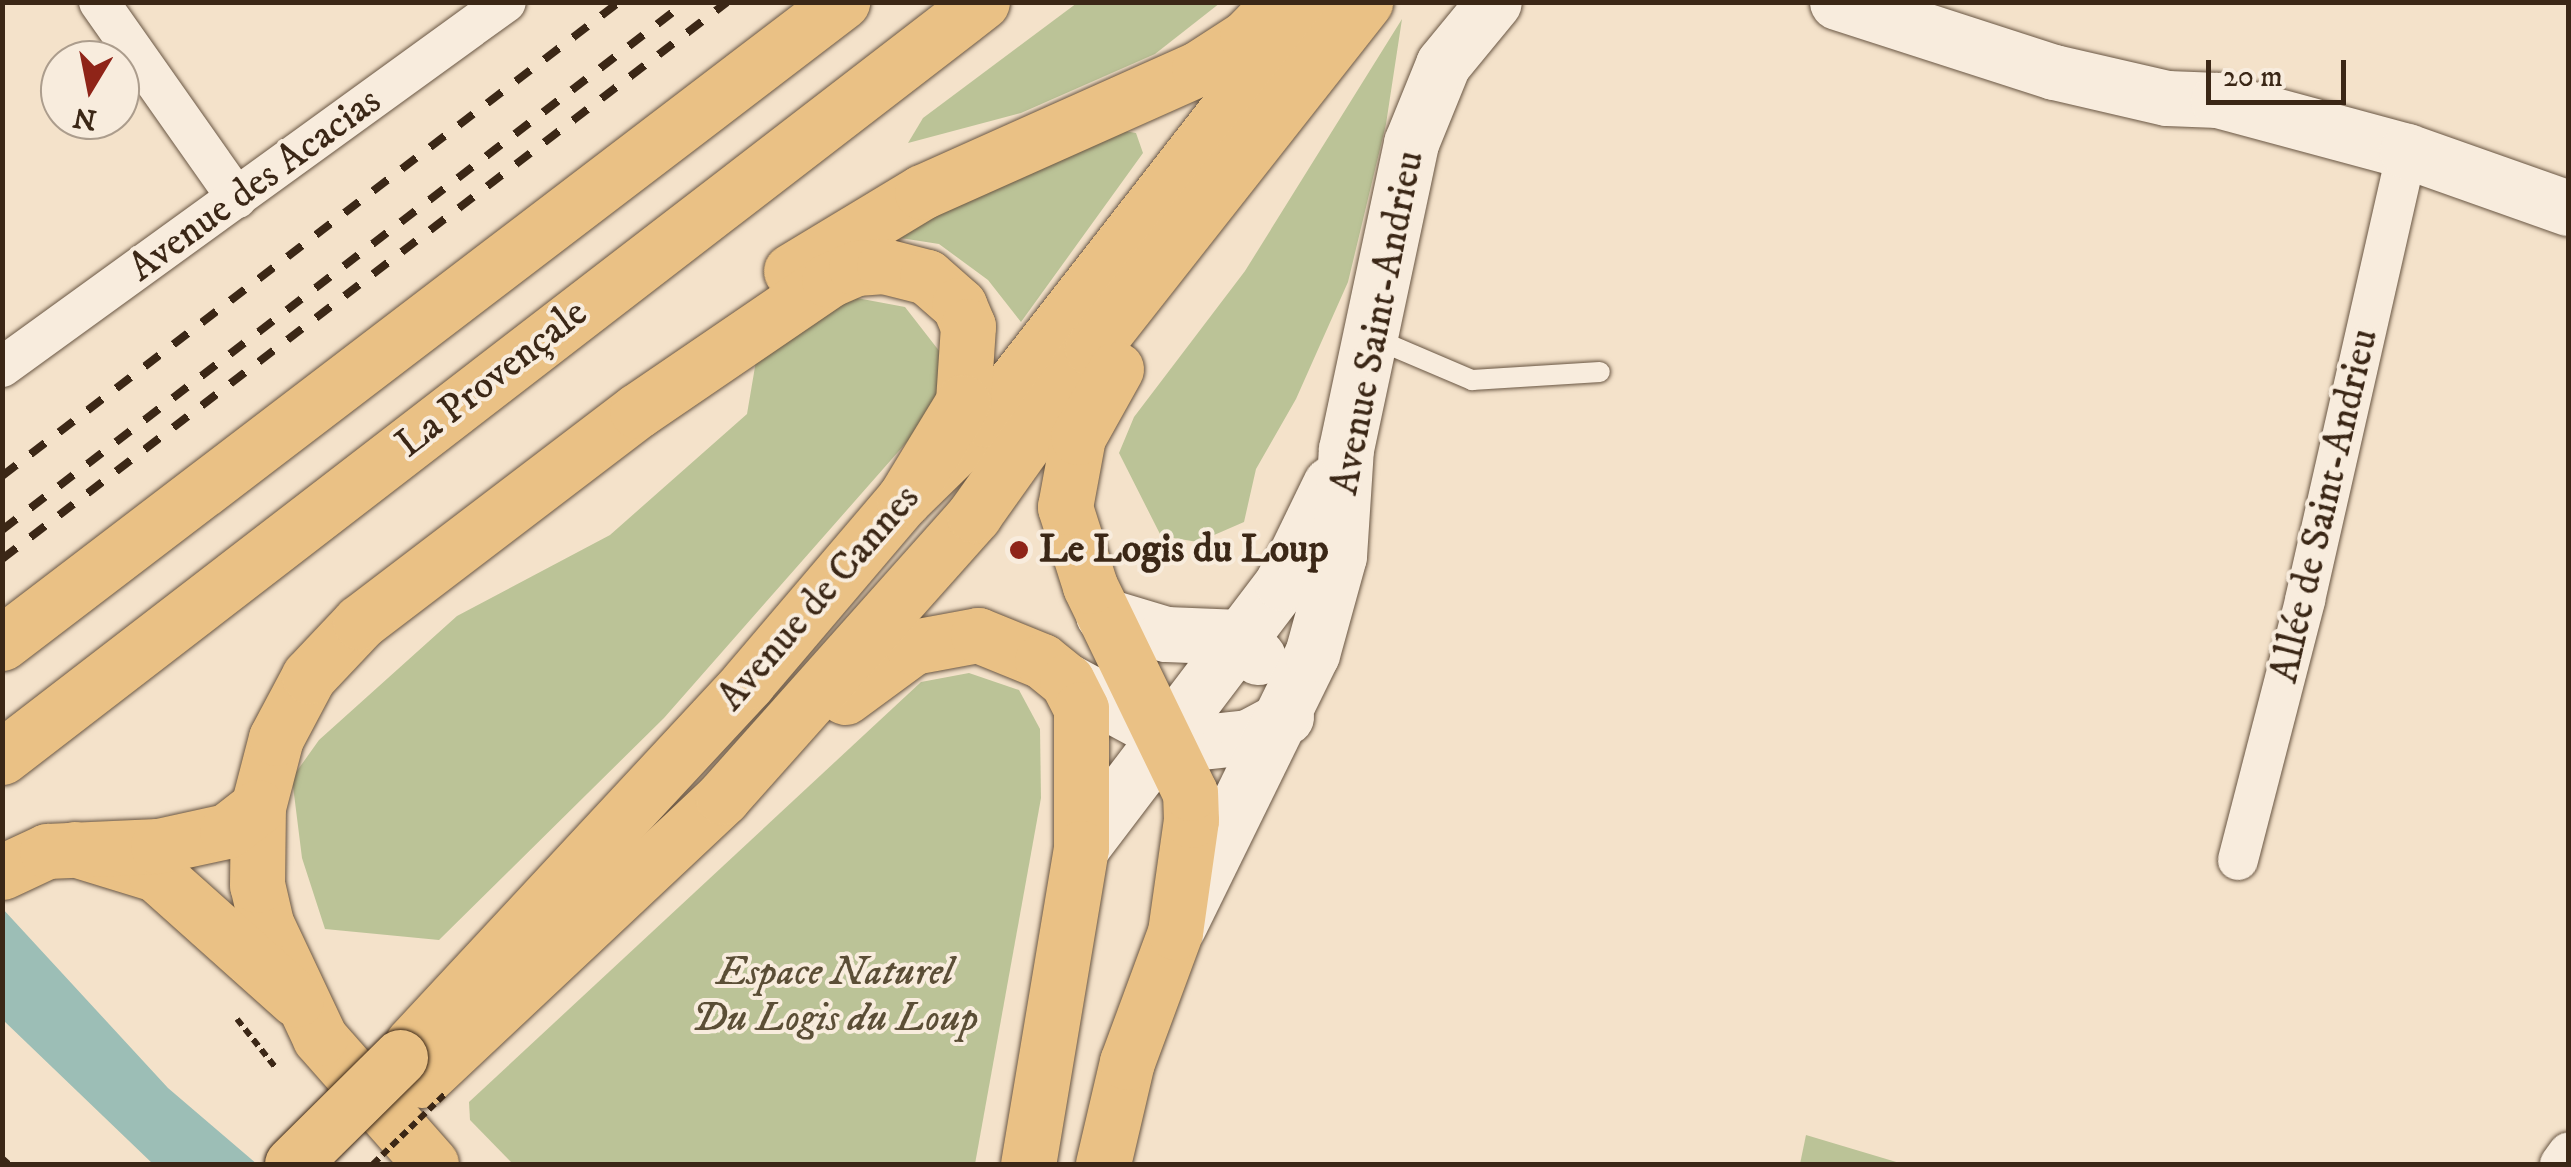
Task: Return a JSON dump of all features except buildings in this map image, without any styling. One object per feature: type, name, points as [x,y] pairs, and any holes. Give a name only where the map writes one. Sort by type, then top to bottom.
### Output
[{"type":"main road","points":[[2,643],[842,2]]},
{"type":"main road","name":"La Provençale","points":[[20,743],[982,2]]},
{"type":"main road","points":[[637,411],[685,350],[815,252],[922,192],[1198,68],[1248,37],[1280,2]]},
{"type":"main road","name":"Avenue de Cannes","points":[[292,1164],[432,1078],[748,682],[904,499],[986,419],[1311,2]]},
{"type":"main road","points":[[1103,1164],[1127,1062],[1175,932],[1192,820],[1190,793],[1070,537],[1065,508],[1078,437],[1258,142],[1366,2]]},
{"type":"main road","name":"Avenue de Cannes","points":[[338,1164],[723,797],[974,515],[1092,349],[1258,142]]},
{"type":"main road","points":[[296,999],[257,885],[258,807],[276,738],[332,648],[637,411],[829,280],[856,268],[906,269],[945,288],[960,305],[972,347],[963,402],[904,499]]},
{"type":"main road","points":[[723,797],[913,647],[978,635],[1010,644],[1066,682],[1080,709],[1084,736],[1080,848],[1028,1164]]},
{"type":"main road","points":[[2,872],[48,851],[194,840],[227,831],[258,807]]},
{"type":"main road","points":[[74,849],[156,874],[296,999],[350,1078],[431,1164]]},
{"type":"street","points":[[99,2],[237,198]]},
{"type":"street","name":"Avenue des Acacias","points":[[2,367],[506,2]]},
{"type":"street","name":"Avenue Saint-Andrieu","points":[[1175,932],[1286,717],[1312,654],[1338,556],[1346,450],[1412,143],[1443,64],[1494,2]]},
{"type":"street","points":[[1837,2],[2054,72],[2167,98],[2218,100],[2407,151],[2568,208]]},
{"type":"street","name":"Allée de Saint-Andrieu","points":[[2238,860],[2310,582],[2407,151]]},
{"type":"street","points":[[1080,848],[1300,554],[1346,450]]},
{"type":"street","points":[[1066,682],[1164,734],[1224,742],[1286,717],[1278,682],[1240,637],[1166,634],[1104,615]]},
{"type":"street","points":[[2560,1164],[2568,1153]]},
{"type":"lane","points":[[1369,336],[1472,380],[1600,372]]},
{"type":"path","points":[[372,1164],[432,1078]]},
{"type":"path","points":[[2,1158],[9,1164]]},
{"type":"green space","points":[[1077,3],[1220,3],[1155,54],[1021,113],[908,143],[923,118]]},
{"type":"green space","points":[[1402,19],[1386,124],[1348,282],[1296,399],[1256,469],[1244,522],[1198,542],[1161,536],[1119,453],[1134,417],[1245,271]]},
{"type":"green space","points":[[1108,128],[1136,133],[1143,153],[1021,322],[988,280],[939,244],[894,237]]},
{"type":"green space","points":[[846,296],[905,307],[940,352],[942,402],[664,718],[439,940],[325,929],[302,858],[292,778],[319,740],[457,616],[610,535],[747,414],[757,355]]},
{"type":"green space","name":"Espace Naturel Du Logis du Loup","points":[[969,673],[1019,690],[1040,729],[1041,798],[975,1164],[513,1164],[470,1120],[469,1102],[921,682]]},
{"type":"green space","points":[[1806,1135],[1903,1164],[1800,1164]]},
{"type":"water","points":[[2,908],[168,1088],[257,1164],[153,1164],[3,1020]]},
{"type":"railway","points":[[2,476],[619,2]]},
{"type":"railway","points":[[2,530],[686,2]]},
{"type":"railway","points":[[2,559],[727,2]]},
{"type":"place","name":"Le Logis du Loup","points":[[1019,550]]}]
